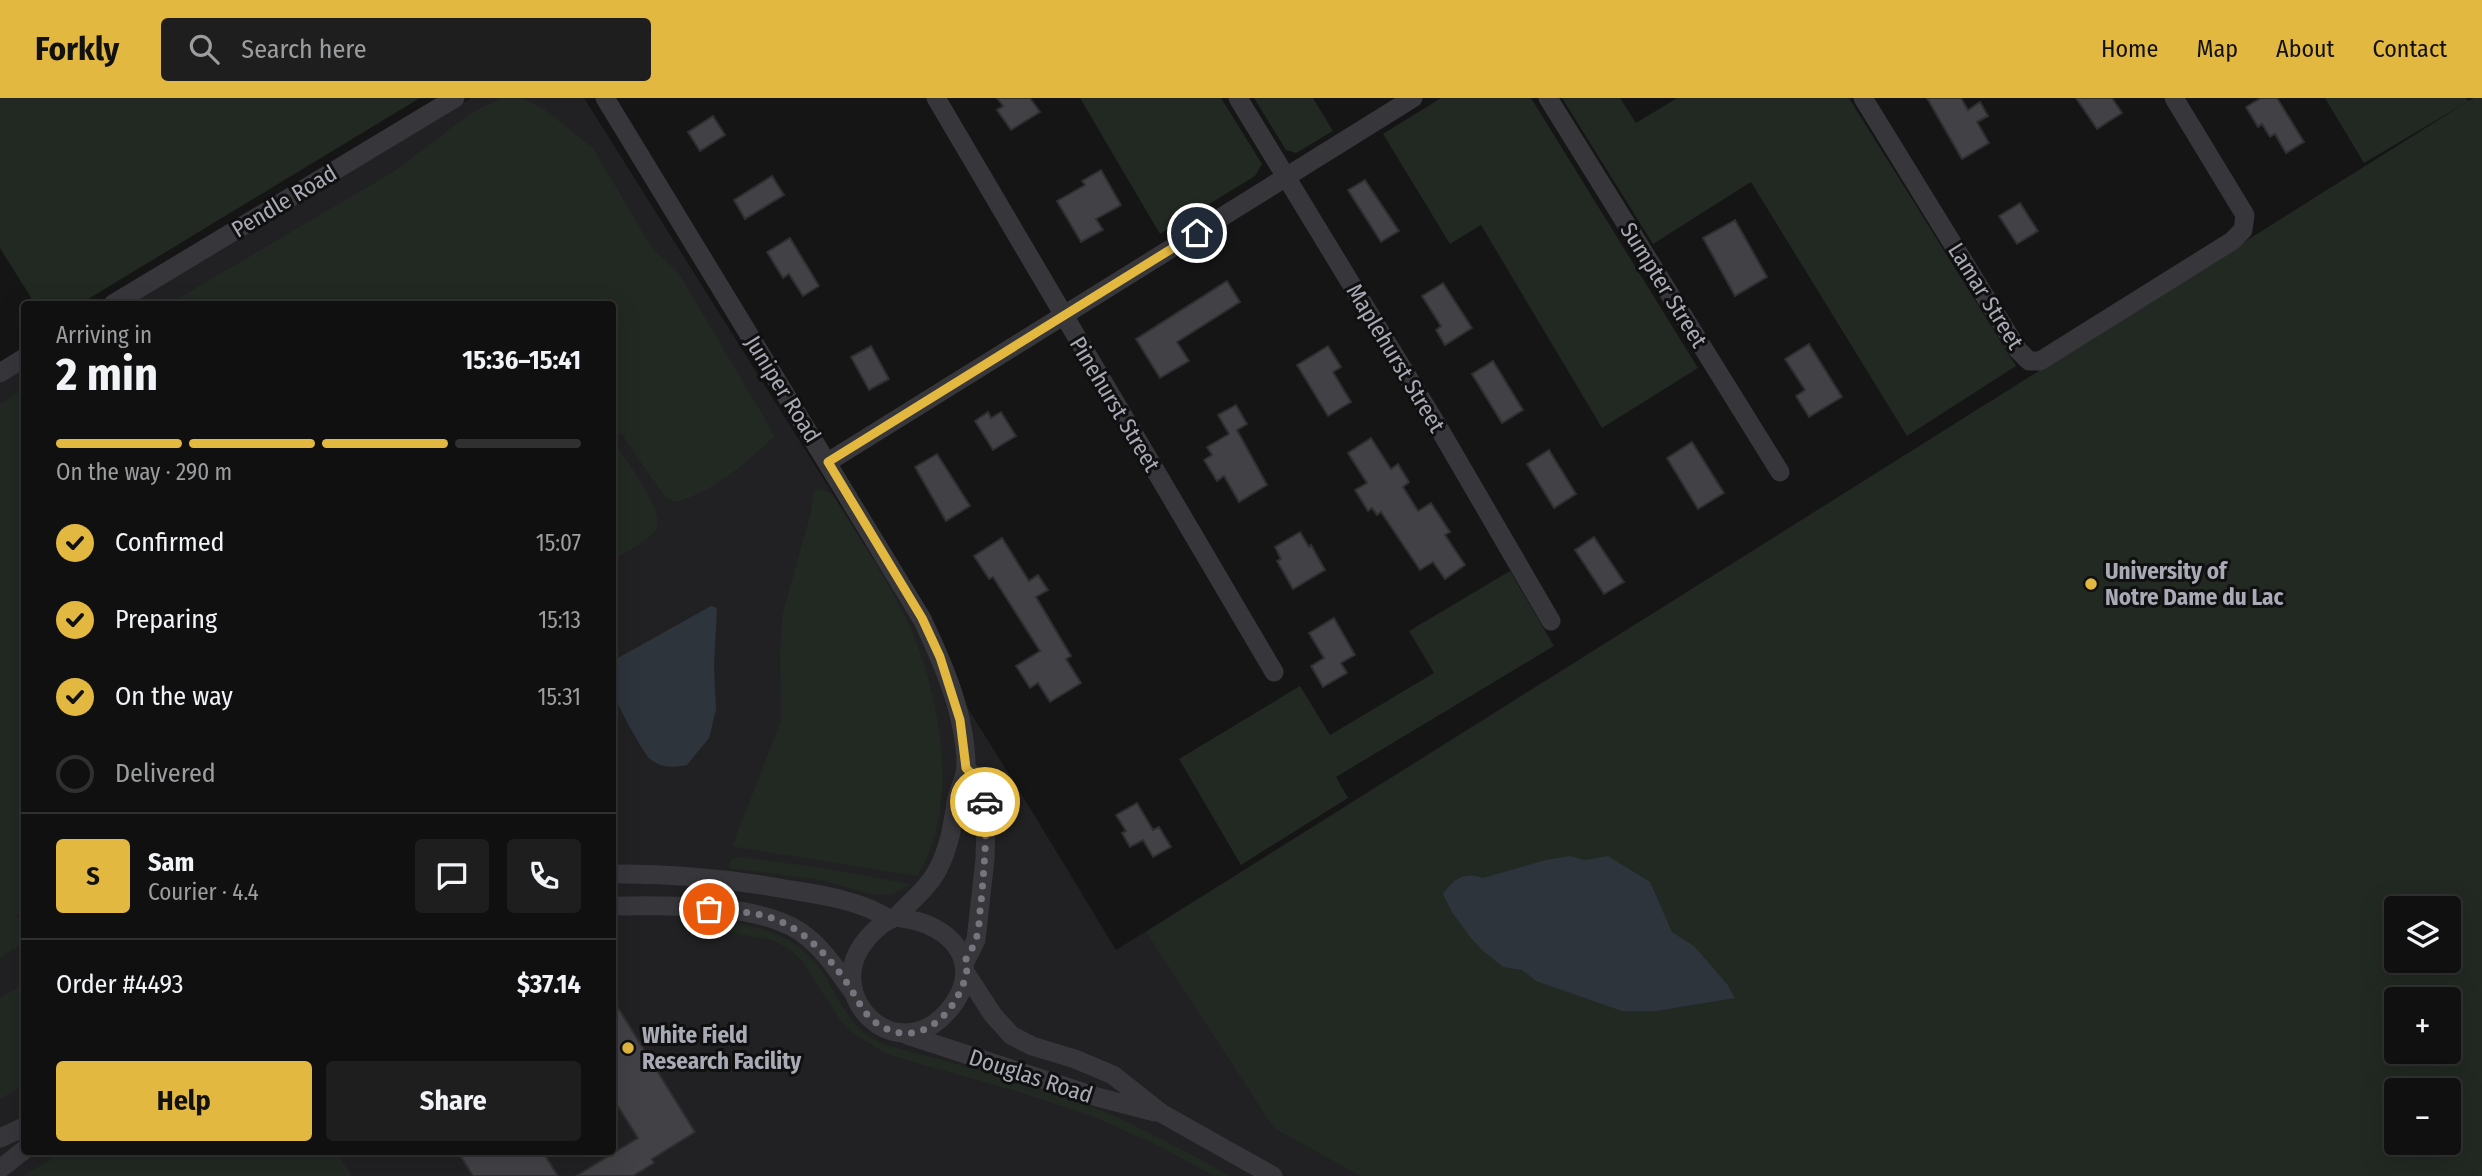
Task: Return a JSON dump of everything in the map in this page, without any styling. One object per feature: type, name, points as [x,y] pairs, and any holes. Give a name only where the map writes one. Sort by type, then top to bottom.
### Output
[{"type":"street","name":"Pendle Road","points":[[118,301],[455,98]]},
{"type":"street","name":"Juniper Road","points":[[605,98],[922,618],[940,657],[960,720],[966,768],[957,795],[951,833],[938,869],[893,918]]},
{"type":"street","name":"Pinehurst Street","points":[[936,98],[1274,672]]},
{"type":"street","name":"Maplehurst Street","points":[[1238,98],[1437,425],[1551,621]]},
{"type":"street","points":[[828,462],[1413,98]]},
{"type":"street","name":"Sumpter Street","points":[[1548,98],[1780,472]]},
{"type":"street","name":"Lamar Street","points":[[1863,98],[2018,349],[2029,361],[2040,361],[2232,241],[2243,230],[2245,215],[2174,98]]},
{"type":"street","points":[[0,373],[21,360]]},
{"type":"street","name":"Juniper Road","points":[[966,768],[984,787],[986,823],[976,940],[966,969]]},
{"type":"street","points":[[616,874],[688,875],[778,887],[851,903],[893,918],[926,923],[944,933],[966,969],[955,1003],[940,1021],[922,1032],[902,1034],[872,1021],[860,1008],[853,993],[820,948],[779,920],[757,914],[709,909],[616,906]]},
{"type":"street","points":[[853,993],[855,959],[873,932],[893,918]]},
{"type":"street","name":"Douglas Road","points":[[966,969],[993,1015],[1011,1035],[1032,1046],[1113,1075],[1161,1113],[1273,1176]]},
{"type":"street","name":"Douglas Road","points":[[902,1034],[1097,1097],[1161,1113]]},
{"type":"street","points":[[0,1138],[21,1128]]},
{"type":"street","points":[[0,1169],[21,1152]]},
{"type":"shaded area","points":[[0,98],[420,98],[85,301],[33,301],[0,248]]},
{"type":"shaded area","name":"University of Notre Dame du Lac","points":[[471,98],[584,98],[1016,785],[1116,950],[2474,98],[2482,98],[2482,1176],[0,1176],[0,382],[21,369],[21,1155],[616,1155],[616,301],[134,301]]},
{"type":"shaded area","points":[[501,98],[521,98],[544,109],[593,148],[652,248],[678,272],[775,436],[716,484],[675,502],[665,497],[621,433],[616,436],[616,301],[174,301],[396,170],[471,113]]},
{"type":"shaded area","points":[[1080,98],[1221,98],[1262,164],[1255,176],[1160,234]]},
{"type":"shaded area","points":[[1254,98],[1313,98],[1333,131],[1296,153],[1286,150]]},
{"type":"shaded area","points":[[1441,98],[1531,98],[1698,368],[1602,428],[1481,225],[1450,244],[1383,134]]},
{"type":"shaded area","points":[[1562,98],[1620,98],[1636,123],[1677,98],[1849,98],[2016,366],[1907,436],[1751,182],[1653,244]]},
{"type":"shaded area","name":"University of Notre Dame du Lac","points":[[2325,98],[2466,98],[2468,101],[2482,98],[2482,1176],[1360,1176],[1274,1128],[1146,932],[2467,102],[2364,163]]},
{"type":"shaded area","points":[[21,391],[21,912],[16,915],[21,927],[21,944],[0,958],[0,404]]},
{"type":"shaded area","points":[[616,445],[644,486],[656,513],[657,524],[654,532],[616,558]]},
{"type":"shaded area","points":[[814,489],[833,495],[870,554],[904,614],[927,675],[936,709],[942,781],[939,815],[931,847],[917,876],[735,847],[733,844],[781,721],[780,653],[783,612],[811,512]]},
{"type":"shaded area","points":[[1510,571],[1554,646],[1336,777],[1348,798],[1241,865],[1179,759],[1300,686],[1330,735],[1434,673],[1409,631]]},
{"type":"shaded area","points":[[711,606],[717,608],[714,665],[716,710],[709,738],[687,765],[663,766],[647,755],[616,699],[618,658]]},
{"type":"shaded area","points":[[1570,856],[1585,860],[1608,856],[1650,882],[1672,932],[1694,946],[1727,984],[1735,998],[1656,1011],[1622,1011],[1536,981],[1522,970],[1503,967],[1482,950],[1452,912],[1443,894],[1455,880],[1465,876],[1483,878]]},
{"type":"shaded area","points":[[739,857],[911,884],[893,894],[873,895],[820,880],[729,868],[730,860]]},
{"type":"shaded area","points":[[729,923],[771,932],[796,944],[825,976],[855,1023],[862,1031],[883,1044],[1074,1100],[1150,1133],[1230,1176],[1214,1176],[1155,1144],[1096,1118],[1019,1092],[886,1054],[853,1033],[840,1020],[802,961],[788,948],[772,940],[727,932]]},
{"type":"shaded area","points":[[21,986],[21,1087],[0,1099],[0,998]]},
{"type":"shaded area","points":[[57,1155],[338,1155],[352,1176],[23,1176]]},
{"type":"building","points":[[997,98],[1030,98],[1040,112],[1011,130],[997,110],[1003,106]]},
{"type":"building","points":[[1927,98],[1961,98],[1968,110],[1980,102],[1988,116],[1977,122],[1989,143],[1962,159]]},
{"type":"building","points":[[2076,98],[2112,98],[2122,113],[2097,129]]},
{"type":"building","points":[[2261,98],[2277,98],[2304,142],[2286,153],[2275,134],[2270,137],[2262,124],[2258,127],[2246,107]]},
{"type":"building","points":[[713,116],[725,135],[700,151],[688,132]]},
{"type":"building","points":[[1101,170],[1121,205],[1096,219],[1103,230],[1081,242],[1057,201],[1085,185],[1082,181]]},
{"type":"building","points":[[772,176],[784,195],[745,219],[734,200]]},
{"type":"building","points":[[1365,180],[1399,231],[1381,242],[1348,190]]},
{"type":"building","points":[[2020,203],[2038,231],[2017,244],[1999,216]]},
{"type":"building","points":[[1735,220],[1767,277],[1735,296],[1703,238]]},
{"type":"building","points":[[790,238],[819,286],[803,296],[789,274],[783,278],[767,252]]},
{"type":"building","points":[[1227,281],[1240,302],[1177,342],[1189,361],[1160,378],[1136,339]]},
{"type":"building","points":[[1443,283],[1472,328],[1445,345],[1436,330],[1441,326],[1422,296]]},
{"type":"building","points":[[1809,344],[1842,397],[1809,417],[1796,396],[1805,390],[1785,359]]},
{"type":"building","points":[[871,346],[889,379],[869,390],[851,357]]},
{"type":"building","points":[[1328,346],[1341,367],[1333,372],[1351,402],[1328,416],[1297,365]]},
{"type":"building","points":[[1493,361],[1523,410],[1502,423],[1472,374]]},
{"type":"building","points":[[1236,405],[1247,424],[1237,430],[1267,485],[1239,502],[1224,476],[1217,481],[1204,460],[1212,455],[1207,447],[1229,434],[1218,415]]},
{"type":"building","points":[[988,412],[991,418],[1001,412],[1016,436],[993,450],[975,421]]},
{"type":"building","points":[[1371,438],[1391,469],[1398,464],[1409,482],[1403,487],[1418,511],[1431,503],[1450,532],[1445,535],[1465,565],[1445,579],[1433,562],[1420,570],[1381,512],[1377,515],[1372,508],[1368,511],[1355,490],[1367,483],[1348,453]]},
{"type":"building","points":[[1692,442],[1724,493],[1698,509],[1667,458]]},
{"type":"building","points":[[1549,450],[1576,494],[1554,508],[1527,464]]},
{"type":"building","points":[[937,454],[970,506],[946,521],[915,467]]},
{"type":"building","points":[[1300,532],[1325,570],[1293,589],[1277,561],[1281,559],[1275,547]]},
{"type":"building","points":[[1594,537],[1624,582],[1604,594],[1575,550]]},
{"type":"building","points":[[1002,538],[1029,581],[1038,575],[1048,590],[1036,597],[1071,656],[1066,659],[1081,683],[1050,702],[1038,683],[1030,688],[1016,666],[1040,651],[993,577],[989,579],[974,556]]},
{"type":"building","points":[[1334,618],[1355,655],[1341,663],[1347,673],[1323,687],[1311,666],[1324,658],[1309,633]]},
{"type":"building","points":[[1137,803],[1153,830],[1159,827],[1171,847],[1153,857],[1143,840],[1130,847],[1122,833],[1126,831],[1116,815]]},
{"type":"building","name":"White Field Research Facility","points":[[616,1004],[695,1132],[652,1159],[654,1163],[633,1176],[576,1176],[610,1155],[616,1155],[616,1151],[638,1138],[616,1103]]},
{"type":"building","points":[[460,1155],[545,1155],[558,1176],[473,1176]]},
{"type":"way so far","points":[[709,909],[757,914],[779,920],[800,932],[820,948],[839,971],[860,1008],[872,1021],[902,1034],[922,1032],[940,1021],[955,1003],[967,975],[965,962],[976,940],[985,859],[985,802]]},
{"type":"place","name":"University of Notre Dame du Lac","points":[[2091,584]]},
{"type":"place","name":"White Field Research Facility","points":[[628,1048]]},
{"type":"route","points":[[985,802],[984,787],[966,768],[960,720],[940,657],[922,618],[828,462],[1197,233]]}]
